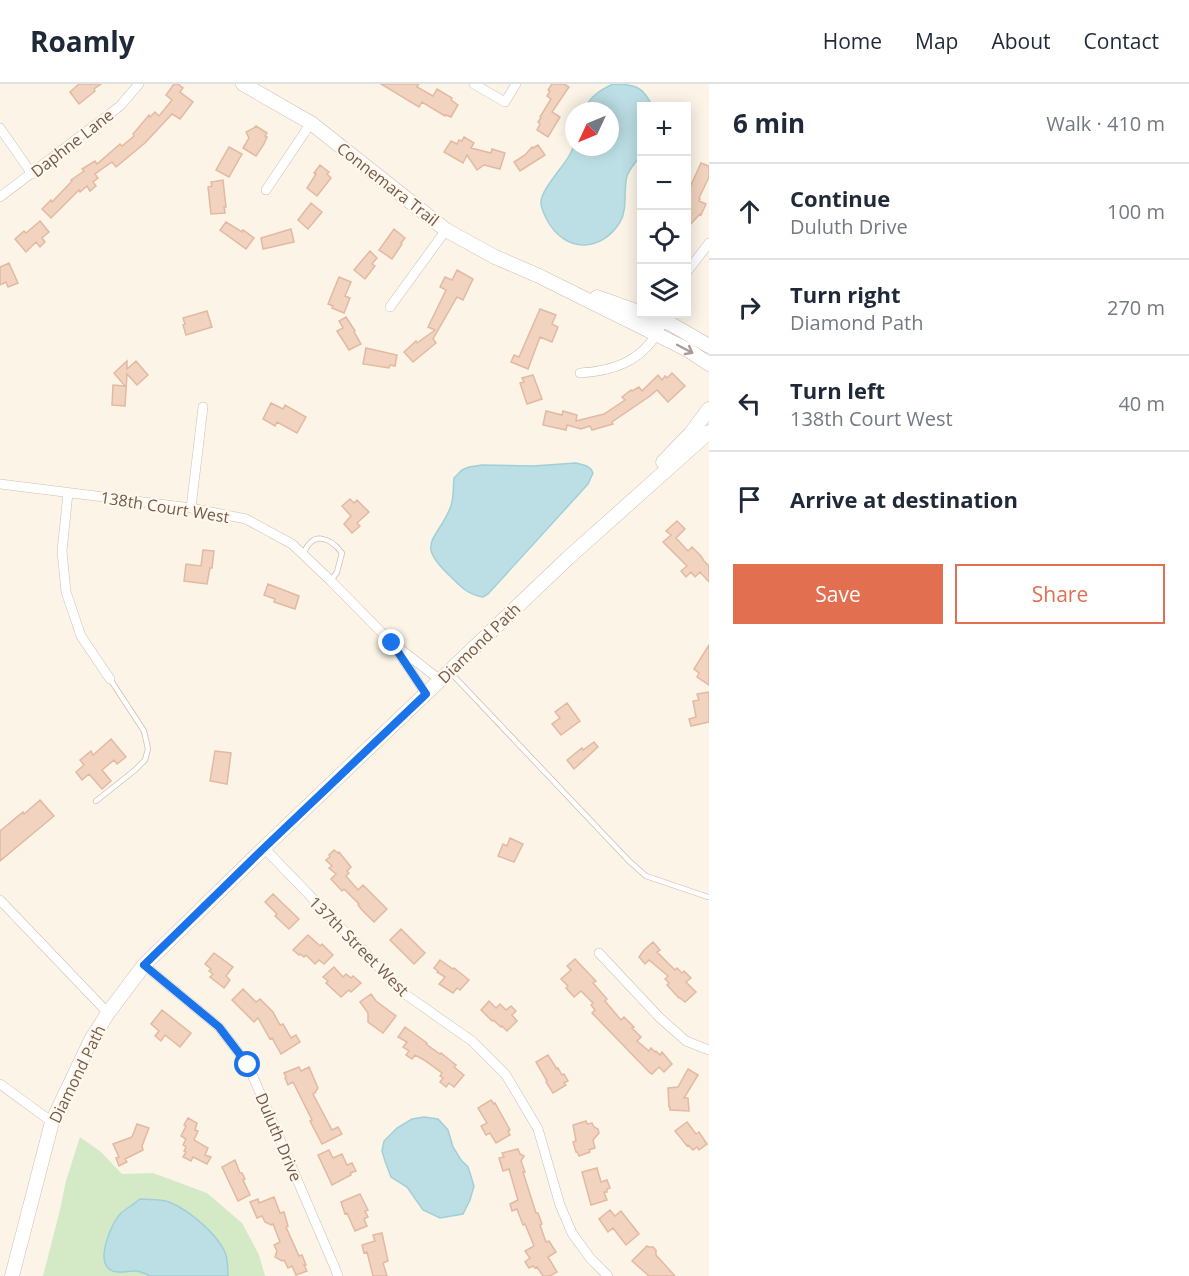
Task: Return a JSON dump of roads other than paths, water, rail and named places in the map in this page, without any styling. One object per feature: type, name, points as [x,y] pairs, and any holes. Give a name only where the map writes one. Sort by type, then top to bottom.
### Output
[{"type":"street","name":"Daphne Lane","points":[[0,197],[120,106],[139,84]]},
{"type":"street","name":"Connemara Trail","points":[[243,84],[258,87],[311,123],[446,230],[539,276],[709,346]]},
{"type":"street","points":[[474,84],[505,102],[516,84]]},
{"type":"street","points":[[266,190],[311,123]]},
{"type":"street","points":[[0,128],[32,174]]},
{"type":"street","points":[[390,307],[446,230]]},
{"type":"street","points":[[691,268],[709,243]]},
{"type":"street","name":"Connemara Trail","points":[[539,276],[637,311]]},
{"type":"street","points":[[580,373],[601,372],[634,359],[648,346],[660,324]]},
{"type":"street","name":"Connemara Trail","points":[[660,324],[688,350],[709,364]]},
{"type":"street","points":[[191,508],[203,407]]},
{"type":"street","name":"Diamond Path","points":[[568,558],[691,433],[709,409]]},
{"type":"street","name":"Diamond Path","points":[[12,1276],[52,1122],[91,1040],[144,965],[568,558],[709,432]]},
{"type":"street","name":"138th Court West","points":[[0,484],[191,508],[246,519],[292,544],[331,581],[392,643],[426,694]]},
{"type":"street","points":[[68,493],[62,551],[66,592],[81,636],[110,679]]},
{"type":"street","name":"138th Court West","points":[[392,643],[445,675]]},
{"type":"street","name":"137th Street West","points":[[264,848],[405,994],[472,1041],[506,1075],[538,1129],[560,1205],[572,1233],[590,1258],[608,1276]]},
{"type":"street","points":[[0,900],[108,1013]]},
{"type":"street","points":[[599,953],[660,1018],[686,1041],[709,1050]]},
{"type":"street","name":"Duluth Drive","points":[[144,965],[219,1027],[248,1065],[338,1276]]},
{"type":"street","points":[[0,1084],[52,1122]]},
{"type":"lane","points":[[303,555],[307,545],[312,541],[322,538],[334,542],[342,553],[337,572],[331,581]]},
{"type":"lane","points":[[445,675],[646,876],[708,897]]},
{"type":"lane","points":[[96,801],[145,760],[148,749],[144,731],[110,679]]},
{"type":"water","points":[[613,84],[637,87],[650,102],[637,102],[637,160],[627,176],[624,211],[620,222],[603,239],[593,244],[583,245],[563,239],[555,231],[547,220],[541,203],[544,192],[569,156],[619,156],[619,102],[589,102],[595,94]]},
{"type":"water","points":[[576,463],[592,470],[588,484],[488,594],[483,597],[466,590],[433,557],[432,542],[451,506],[454,478],[462,470],[482,465],[533,466]]},
{"type":"water","points":[[424,1117],[438,1119],[448,1130],[453,1147],[468,1167],[474,1186],[463,1214],[440,1218],[423,1210],[407,1187],[391,1177],[382,1151],[384,1141],[397,1128],[412,1119]]},
{"type":"water","points":[[140,1199],[169,1202],[201,1223],[215,1237],[225,1252],[228,1276],[150,1276],[137,1271],[119,1272],[109,1269],[104,1257],[110,1232],[121,1213]]}]
